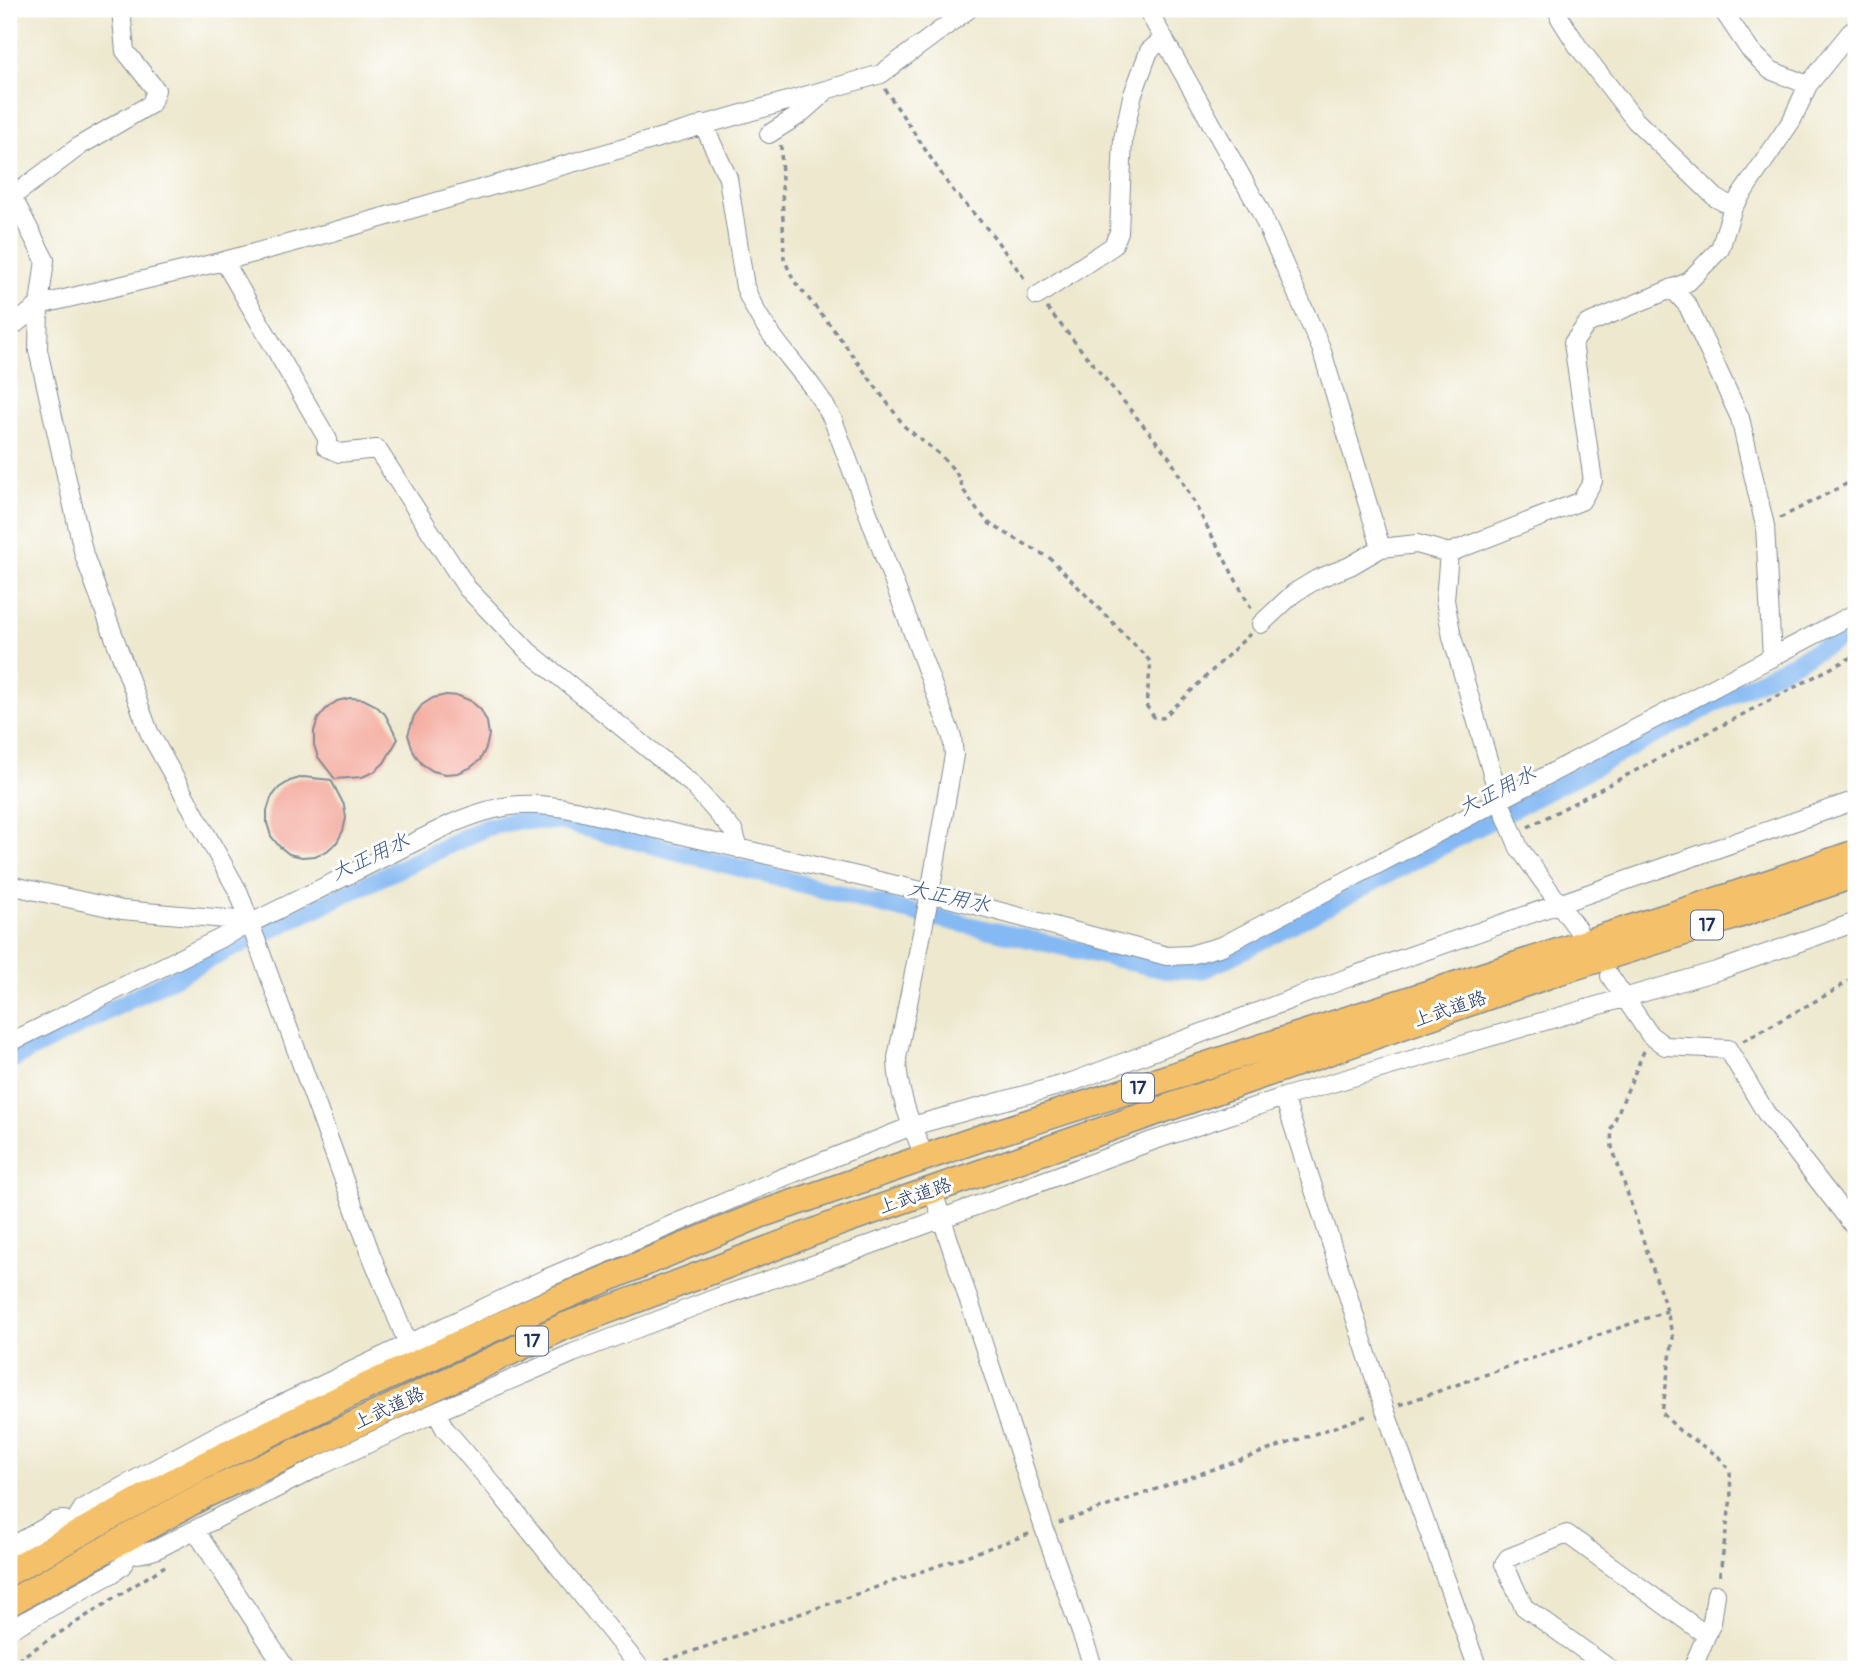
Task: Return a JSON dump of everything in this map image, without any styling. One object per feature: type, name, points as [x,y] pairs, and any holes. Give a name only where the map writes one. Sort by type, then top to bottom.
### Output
[{"type":"highway","name":"17","points":[[1731,906],[1856,840]]},
{"type":"highway","name":"上武道路","points":[[9,1603],[122,1549],[206,1494],[563,1327],[855,1217],[1544,977],[1731,906],[1856,853]]},
{"type":"highway","name":"上武道路","points":[[9,1572],[76,1529],[352,1393],[553,1301],[759,1215],[981,1138],[1731,906],[1856,874]]},
{"type":"highway","name":"17","points":[[1731,906],[1856,883]]},
{"type":"street","points":[[121,9],[125,51],[156,90],[152,104],[80,145],[11,193],[45,260],[38,305],[38,350],[84,555],[149,732],[239,893],[372,1257],[408,1344]]},
{"type":"street","points":[[9,329],[38,305],[224,261],[876,75],[969,9]]},
{"type":"street","points":[[1147,9],[1259,208],[1321,348],[1381,548]]},
{"type":"street","points":[[1558,9],[1560,18],[1577,45],[1635,120],[1716,198],[1733,207]]},
{"type":"street","points":[[1722,9],[1749,49],[1770,70],[1808,85]]},
{"type":"street","points":[[1261,624],[1294,593],[1381,548],[1417,544],[1449,553],[1581,501],[1593,481],[1573,343],[1587,324],[1688,282],[1720,249],[1733,207],[1792,120],[1808,85],[1856,28]]},
{"type":"street","points":[[1037,296],[1113,246],[1119,232],[1122,139],[1132,97],[1149,51],[1164,38]]},
{"type":"street","points":[[775,130],[799,115],[829,88]]},
{"type":"street","points":[[703,124],[728,178],[745,287],[750,302],[758,317],[814,388],[833,420],[952,737],[954,755],[897,1058],[897,1075],[922,1151]]},
{"type":"street","points":[[224,261],[328,440],[326,447],[338,453],[377,449],[467,588],[529,652],[692,784],[734,832],[739,849]]},
{"type":"street","points":[[1672,288],[1688,306],[1740,418],[1765,526],[1772,659]]},
{"type":"street","points":[[1449,553],[1445,600],[1465,683],[1500,802],[1520,848],[1578,930]]},
{"type":"street","points":[[9,1043],[451,824],[482,811],[516,804],[548,804],[575,810],[1167,956],[1190,955],[1222,946],[1856,613]]},
{"type":"street","points":[[9,1548],[56,1521],[64,1520],[76,1529],[83,1508],[221,1433],[545,1279],[784,1177],[912,1126],[1072,1082],[1350,977],[1856,800]]},
{"type":"street","points":[[9,885],[122,910],[250,924]]},
{"type":"street","points":[[9,1630],[113,1573],[122,1566],[122,1549],[155,1550],[323,1465],[436,1412],[573,1353],[695,1306],[856,1250],[939,1209],[1284,1097],[1720,970],[1856,922]]},
{"type":"street","points":[[1610,976],[1650,1035],[1665,1046],[1728,1049],[1766,1113],[1856,1230]]},
{"type":"street","points":[[1284,1097],[1385,1410],[1478,1669]]},
{"type":"street","points":[[939,1209],[1044,1528],[1094,1669]]},
{"type":"street","points":[[436,1412],[445,1429],[641,1669]]},
{"type":"street","points":[[195,1530],[286,1669]]},
{"type":"street","points":[[1610,1669],[1524,1607],[1504,1564],[1508,1558],[1567,1534],[1706,1636]]},
{"type":"street","points":[[1692,1669],[1712,1622],[1716,1594]]},
{"type":"path","points":[[775,130],[784,259],[794,281],[905,426],[956,472],[964,491],[990,524],[1051,559],[1151,662],[1146,705],[1154,717],[1163,718],[1261,624],[1170,458],[1037,296],[991,233],[950,187],[876,75]]},
{"type":"path","points":[[1765,526],[1856,479]]},
{"type":"path","points":[[1512,830],[1856,655]]},
{"type":"path","points":[[1728,1049],[1837,989],[1856,975]]},
{"type":"path","points":[[1650,1035],[1611,1129],[1612,1147],[1667,1311],[1673,1338],[1662,1413],[1680,1431],[1717,1456],[1730,1471],[1731,1497],[1716,1594]]},
{"type":"path","points":[[641,1669],[1667,1311]]},
{"type":"path","points":[[9,1665],[168,1564]]},
{"type":"building","points":[[446,695],[471,701],[481,710],[489,735],[480,760],[458,773],[445,774],[422,764],[414,753],[408,735],[414,716],[422,705],[433,698]]},
{"type":"building","points":[[363,699],[375,705],[385,714],[398,739],[384,763],[374,772],[362,777],[335,779],[318,757],[314,745],[314,731],[318,719],[326,709],[337,701]]},
{"type":"building","points":[[303,777],[331,780],[344,805],[346,818],[337,842],[327,851],[302,857],[289,854],[271,836],[267,811],[271,798],[279,788]]},
{"type":"waterway","name":"大正用水","points":[[9,1061],[232,948],[487,827],[520,820],[563,822],[906,911],[1166,970],[1200,971],[1856,630]]}]
